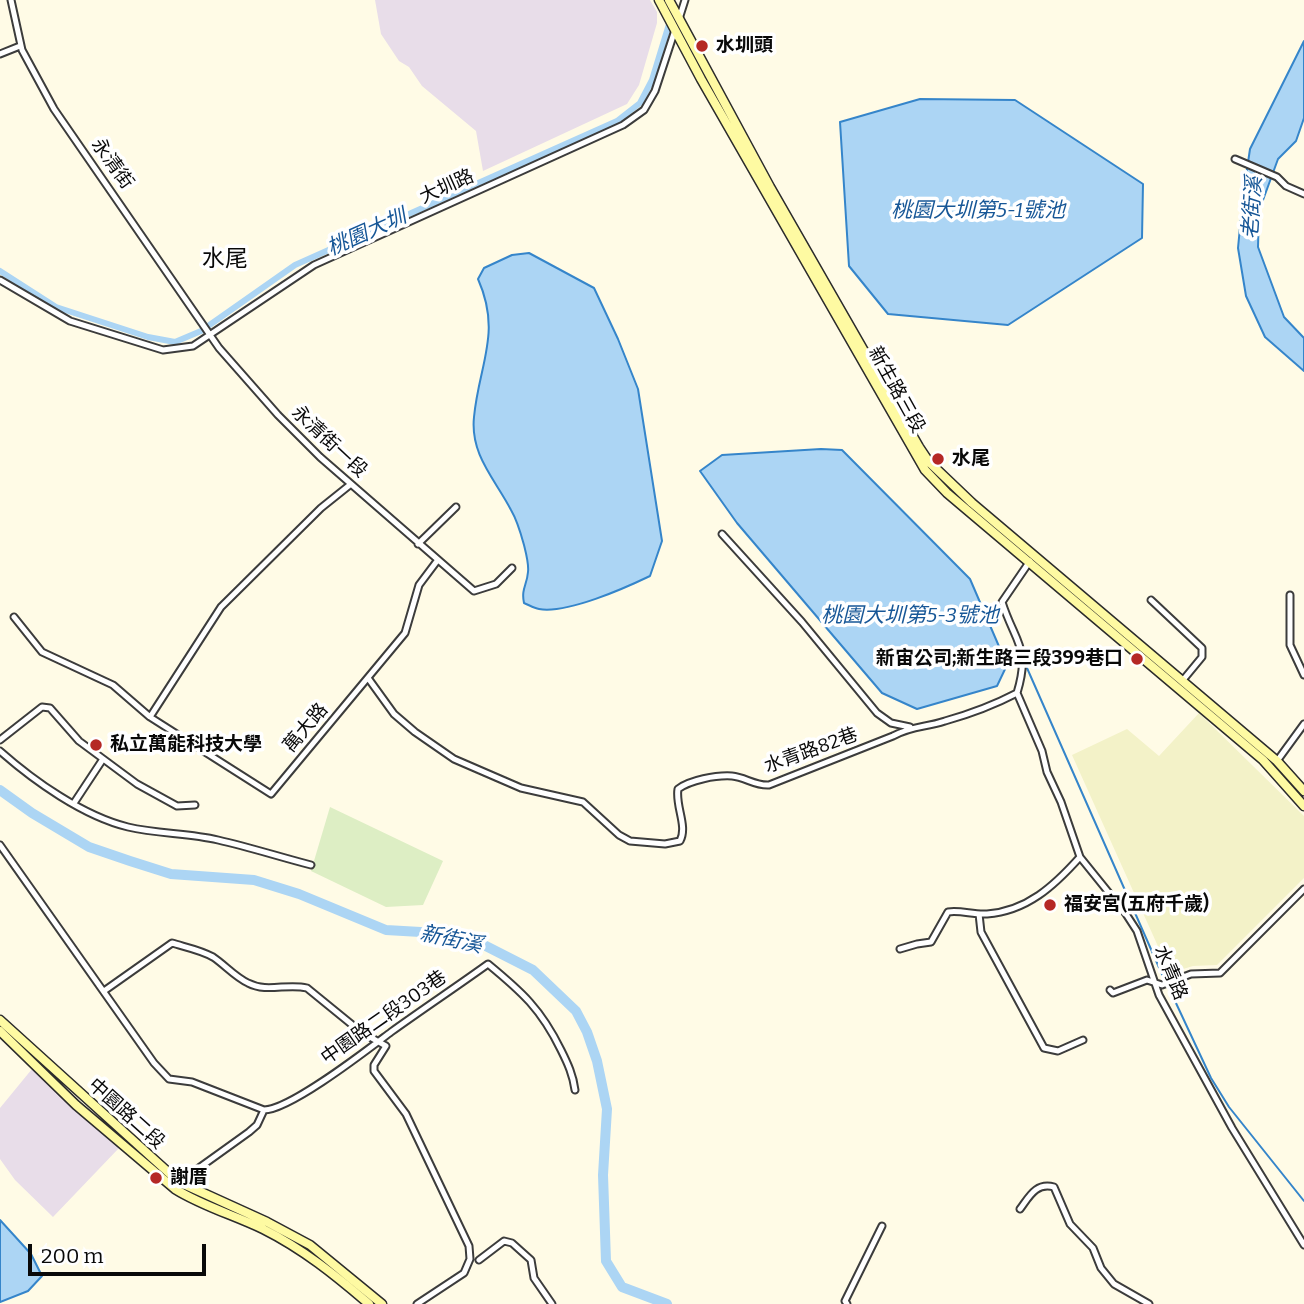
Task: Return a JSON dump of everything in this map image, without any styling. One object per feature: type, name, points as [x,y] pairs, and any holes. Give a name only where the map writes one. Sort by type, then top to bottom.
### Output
[{"type":"main road","name":"新生路三段","points":[[669,0],[770,187],[929,463],[1032,559],[1263,760],[1304,806]]},
{"type":"main road","name":"新生路三段","points":[[660,4],[925,470],[947,493],[1183,680],[1277,761],[1304,791]]},
{"type":"main road","name":"中園路二段","points":[[0,1020],[189,1198],[267,1222],[310,1245],[382,1304]]},
{"type":"main road","name":"中園路二段","points":[[0,1031],[76,1105],[177,1185]]},
{"type":"main road","name":"中園路二段","points":[[220,1206],[297,1247],[326,1267],[369,1304]]},
{"type":"street","name":"永清街","points":[[10,0],[20,46],[30,67],[66,127],[210,335]]},
{"type":"street","points":[[679,19],[685,0]]},
{"type":"street","name":"大圳路","points":[[0,280],[70,321],[163,350],[193,346],[314,265],[623,125],[644,110],[655,91],[675,30]]},
{"type":"street","points":[[0,54],[20,46]]},
{"type":"street","points":[[1236,159],[1277,177],[1286,186],[1304,194]]},
{"type":"street","name":"永清街一段","points":[[210,335],[241,375],[320,457],[474,592],[496,584],[512,568]]},
{"type":"street","points":[[150,717],[221,607],[312,517],[351,484]]},
{"type":"street","points":[[418,544],[456,507]]},
{"type":"street","points":[[722,534],[802,622],[877,713],[891,723],[911,727]]},
{"type":"street","points":[[1017,693],[1024,656],[1002,602],[1032,559]]},
{"type":"street","name":"萬大路","points":[[14,617],[42,652],[113,685],[150,717],[271,794],[405,633],[419,585],[437,561]]},
{"type":"street","points":[[1290,596],[1290,645],[1304,675]]},
{"type":"street","points":[[1151,600],[1202,648],[1202,657],[1183,680]]},
{"type":"street","name":"水青路82巷","points":[[368,678],[394,714],[454,759],[521,788],[583,802],[630,841],[665,844],[680,841],[684,834],[677,797],[678,789],[685,784],[733,776],[759,786],[769,786],[911,727],[943,722],[998,704],[1017,693]]},
{"type":"street","name":"水青路","points":[[1017,693],[1042,751],[1047,772],[1080,857],[1137,931],[1153,982],[1207,1084],[1304,1245]]},
{"type":"street","points":[[0,740],[42,707],[50,708],[79,741],[155,795],[177,806],[195,805]]},
{"type":"street","points":[[1277,761],[1304,724]]},
{"type":"street","points":[[0,751],[27,775],[96,816],[126,827],[169,835],[216,839],[311,865]]},
{"type":"street","points":[[74,803],[103,759]]},
{"type":"street","points":[[0,845],[154,1063],[169,1079],[203,1086],[264,1110],[257,1125],[249,1132],[177,1185]]},
{"type":"street","points":[[900,949],[932,942],[948,912],[996,913],[1030,903],[1080,857]]},
{"type":"street","points":[[1110,990],[1113,993],[1147,980],[1162,985],[1191,974],[1220,973],[1304,889]]},
{"type":"street","points":[[979,914],[981,932],[1044,1048],[1058,1051],[1083,1040]]},
{"type":"street","points":[[104,991],[172,943],[210,955],[247,983],[271,989],[296,985],[307,988],[386,1046],[374,1065],[374,1071],[406,1114],[469,1246],[470,1259],[464,1273],[417,1304]]},
{"type":"street","name":"中園路二段303巷","points":[[264,1110],[272,1110],[295,1099],[488,964],[528,998],[548,1023],[573,1075],[575,1090]]},
{"type":"street","points":[[1020,1209],[1034,1191],[1046,1185],[1054,1187],[1070,1224],[1093,1248],[1101,1268],[1114,1284],[1149,1304]]},
{"type":"street","points":[[847,1304],[845,1301],[882,1226]]},
{"type":"street","points":[[479,1259],[507,1240],[531,1261],[534,1278],[552,1304]]},
{"type":"shaded area","points":[[375,0],[650,0],[657,12],[657,23],[639,85],[627,104],[483,171],[476,131],[422,86],[409,67],[399,61],[381,34]]},
{"type":"shaded area","points":[[32,1069],[119,1148],[53,1217],[15,1180],[0,1159],[0,1108]]},
{"type":"green space","points":[[1199,713],[1304,816],[1304,878],[1217,965],[1193,966],[1170,973],[1072,755],[1127,729],[1159,756]]},
{"type":"green space","points":[[330,807],[443,861],[423,905],[386,907],[311,871]]},
{"type":"water","name":"老街溪","points":[[1304,41],[1304,118],[1296,141],[1278,159],[1259,211],[1258,247],[1284,317],[1304,338],[1304,371],[1265,337],[1246,296],[1238,248],[1250,149]]},
{"type":"water","name":"桃園大圳第5-1號池","points":[[920,99],[1015,100],[1143,184],[1142,238],[1008,325],[888,314],[849,266],[840,122]]},
{"type":"water","points":[[529,253],[594,288],[618,339],[638,389],[662,541],[650,576],[596,599],[551,610],[524,603],[528,566],[522,536],[513,514],[485,466],[474,431],[489,332],[485,298],[478,279],[484,268],[512,255]]},
{"type":"water","name":"桃園大圳第5-3號池","points":[[842,450],[970,579],[1007,665],[997,686],[917,709],[882,693],[737,523],[700,471],[722,455]]},
{"type":"water","points":[[0,1220],[31,1254],[42,1276],[28,1291],[0,1302]]},
{"type":"waterway","name":"桃園大圳","points":[[0,271],[56,307],[148,337],[175,342],[201,331],[295,265],[617,121],[640,103],[652,80],[670,21]]},
{"type":"waterway","points":[[1027,668],[1165,981]]},
{"type":"waterway","name":"新街溪","points":[[0,790],[32,813],[89,847],[130,861],[171,874],[254,880],[299,894],[386,930],[438,933],[480,943],[533,970],[576,1011],[597,1061],[607,1109],[603,1175],[606,1261],[622,1287],[667,1304]]},
{"type":"waterway","points":[[1168,986],[1211,1078],[1229,1107],[1304,1201]]},
{"type":"place","name":"水圳頭","points":[[702,46]]},
{"type":"place","name":"水尾","points":[[938,459]]},
{"type":"place","name":"新宙公司;新生路三段399巷口","points":[[1137,659]]},
{"type":"place","name":"私立萬能科技大學","points":[[96,745]]},
{"type":"place","name":"福安宮(五府千歲)","points":[[1050,905]]},
{"type":"place","name":"謝厝","points":[[156,1178]]},
{"type":"district","name":"水尾","points":[[225,260]]}]
